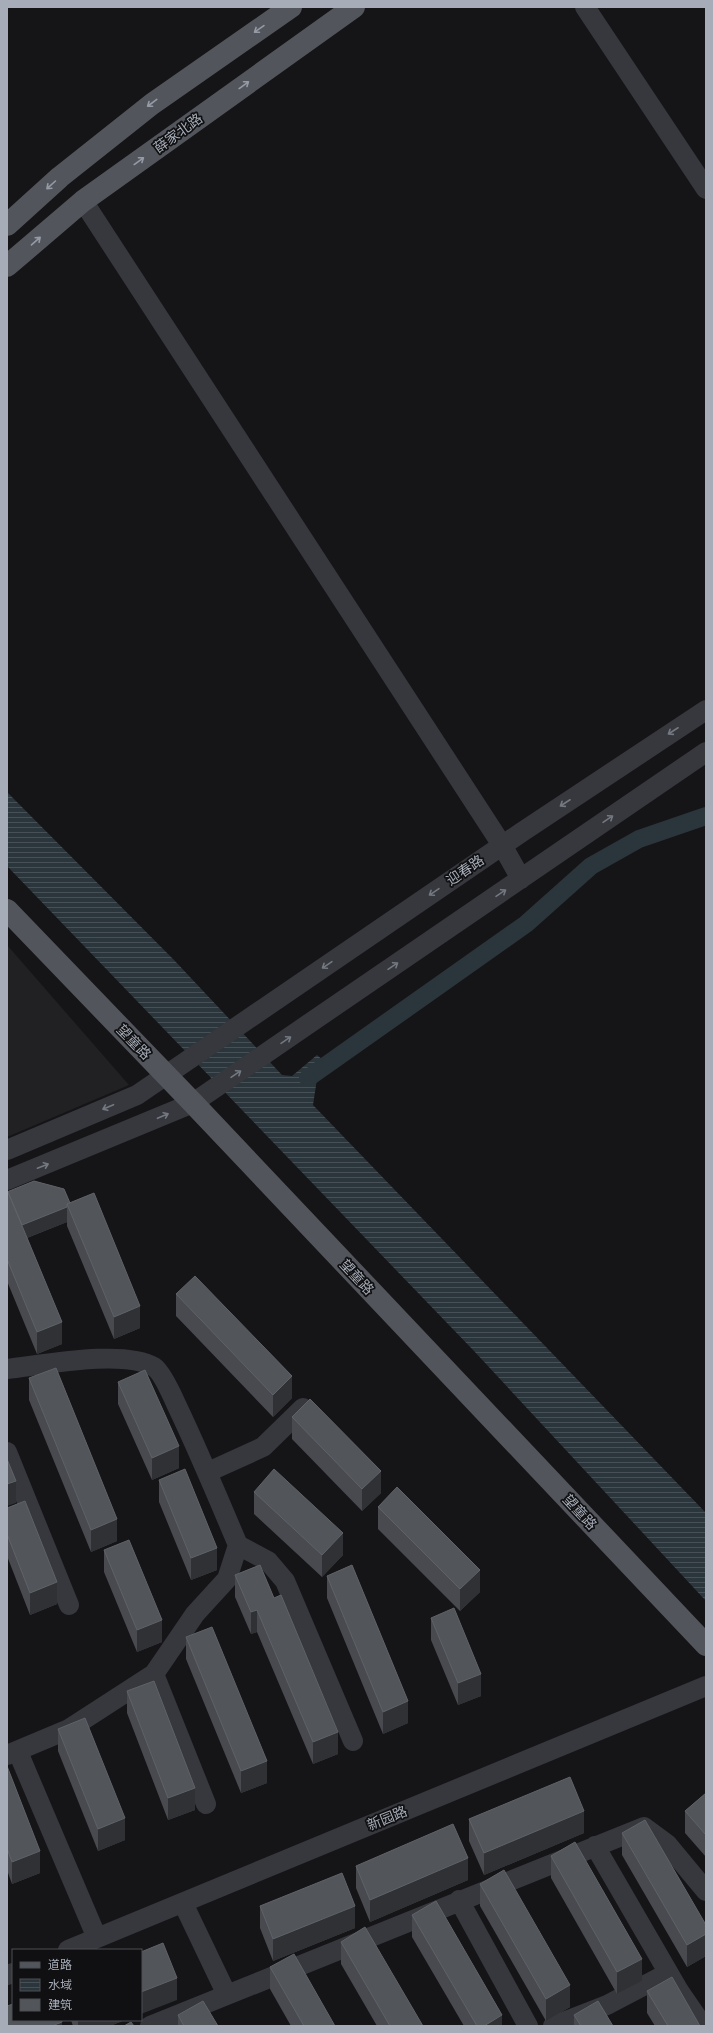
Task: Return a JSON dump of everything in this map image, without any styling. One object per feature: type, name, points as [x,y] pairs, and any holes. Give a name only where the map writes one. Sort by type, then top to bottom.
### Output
[{"type":"main road","points":[[7,225],[60,177],[152,104],[291,7]]},
{"type":"main road","name":"薛家北路","points":[[7,266],[83,201],[354,7]]},
{"type":"main road","name":"望童路","points":[[7,910],[193,1103],[706,1645]]},
{"type":"street","points":[[585,7],[706,189]]},
{"type":"street","points":[[83,201],[502,845],[521,879]]},
{"type":"street","name":"迎春路","points":[[7,1150],[137,1095],[502,845],[706,710]]},
{"type":"street","points":[[7,1180],[193,1103],[706,752]]},
{"type":"street","points":[[7,1369],[106,1358],[131,1359],[155,1367],[169,1389],[208,1472],[238,1545],[268,1561],[285,1581],[353,1741]]},
{"type":"street","points":[[208,1472],[263,1447],[303,1408]]},
{"type":"street","points":[[7,1452],[69,1605]]},
{"type":"street","points":[[97,1938],[12,1754],[69,1729],[154,1674],[195,1614],[227,1579],[238,1545]]},
{"type":"street","points":[[154,1674],[206,1804]]},
{"type":"street","name":"新园路","points":[[70,1949],[706,1686]]},
{"type":"street","points":[[150,2026],[459,1900],[644,1827],[668,1844],[706,1891]]},
{"type":"street","points":[[594,1846],[668,1973],[703,2026]]},
{"type":"street","points":[[459,1900],[528,2026]]},
{"type":"street","points":[[183,1903],[227,1994]]},
{"type":"street","points":[[553,2026],[607,2005],[668,1973]]},
{"type":"shaded area","points":[[7,945],[129,1085],[7,1137]]},
{"type":"water","points":[[7,792],[174,960],[282,1075],[292,1076],[317,1055],[334,1069],[317,1079],[313,1105],[706,1513],[706,1601],[474,1351],[7,866]]},
{"type":"building","points":[[34,1181],[64,1189],[70,1203],[67,1204],[67,1207],[22,1225],[7,1192]]},
{"type":"building","points":[[8,1192],[62,1322],[37,1332],[7,1259]]},
{"type":"building","points":[[94,1193],[140,1306],[114,1317],[67,1204]]},
{"type":"building","points":[[195,1276],[292,1376],[273,1395],[176,1294]]},
{"type":"building","points":[[56,1368],[117,1519],[91,1530],[29,1378]]},
{"type":"building","points":[[145,1370],[179,1446],[152,1458],[118,1382]]},
{"type":"building","points":[[310,1399],[381,1471],[362,1489],[292,1417]]},
{"type":"building","points":[[7,1459],[16,1481],[7,1484]]},
{"type":"building","points":[[185,1469],[217,1548],[191,1558],[159,1480]]},
{"type":"building","points":[[274,1469],[343,1533],[322,1555],[254,1492]]},
{"type":"building","points":[[397,1487],[480,1570],[460,1589],[378,1507]]},
{"type":"building","points":[[25,1501],[57,1582],[30,1593],[7,1534],[7,1508]]},
{"type":"building","points":[[129,1540],[162,1620],[137,1630],[104,1550]]},
{"type":"building","points":[[260,1565],[274,1598],[281,1595],[338,1732],[313,1742],[257,1610],[251,1612],[235,1575]]},
{"type":"building","points":[[352,1565],[408,1701],[383,1712],[327,1576]]},
{"type":"building","points":[[454,1608],[481,1674],[458,1683],[431,1618]]},
{"type":"building","points":[[212,1627],[267,1761],[241,1771],[186,1637]]},
{"type":"building","points":[[154,1681],[195,1788],[168,1798],[127,1691]]},
{"type":"building","points":[[85,1718],[125,1818],[98,1829],[58,1729]]},
{"type":"building","points":[[7,1766],[40,1851],[12,1862],[7,1848]]},
{"type":"building","points":[[570,1777],[584,1811],[484,1853],[469,1819]]},
{"type":"building","points":[[706,1793],[706,1835],[685,1811]]},
{"type":"building","points":[[645,1820],[706,1925],[706,1934],[687,1945],[622,1833]]},
{"type":"building","points":[[453,1824],[468,1858],[370,1900],[356,1866]]},
{"type":"building","points":[[575,1842],[642,1959],[617,1972],[551,1856]]},
{"type":"building","points":[[504,1870],[570,1985],[546,1999],[480,1884]]},
{"type":"building","points":[[342,1873],[355,1906],[273,1939],[260,1906]]},
{"type":"building","points":[[436,1901],[502,2015],[484,2026],[477,2026],[412,1915]]},
{"type":"building","points":[[365,1927],[423,2026],[390,2026],[341,1942]]},
{"type":"building","points":[[163,1943],[177,1978],[142,1992],[142,1952]]},
{"type":"building","points":[[294,1954],[335,2026],[304,2026],[270,1967]]},
{"type":"building","points":[[672,1977],[700,2026],[668,2026],[647,1991]]},
{"type":"building","points":[[203,2001],[218,2026],[184,2026],[178,2015]]},
{"type":"building","points":[[598,2001],[613,2026],[581,2026],[574,2015]]},
{"type":"building","points":[[12,2004],[12,2021],[62,2022],[52,2026],[7,2026],[7,2006]]},
{"type":"building","points":[[131,2022],[134,2026],[124,2026]]},
{"type":"waterway","points":[[308,1078],[526,924],[591,866],[639,839],[706,816]]}]
